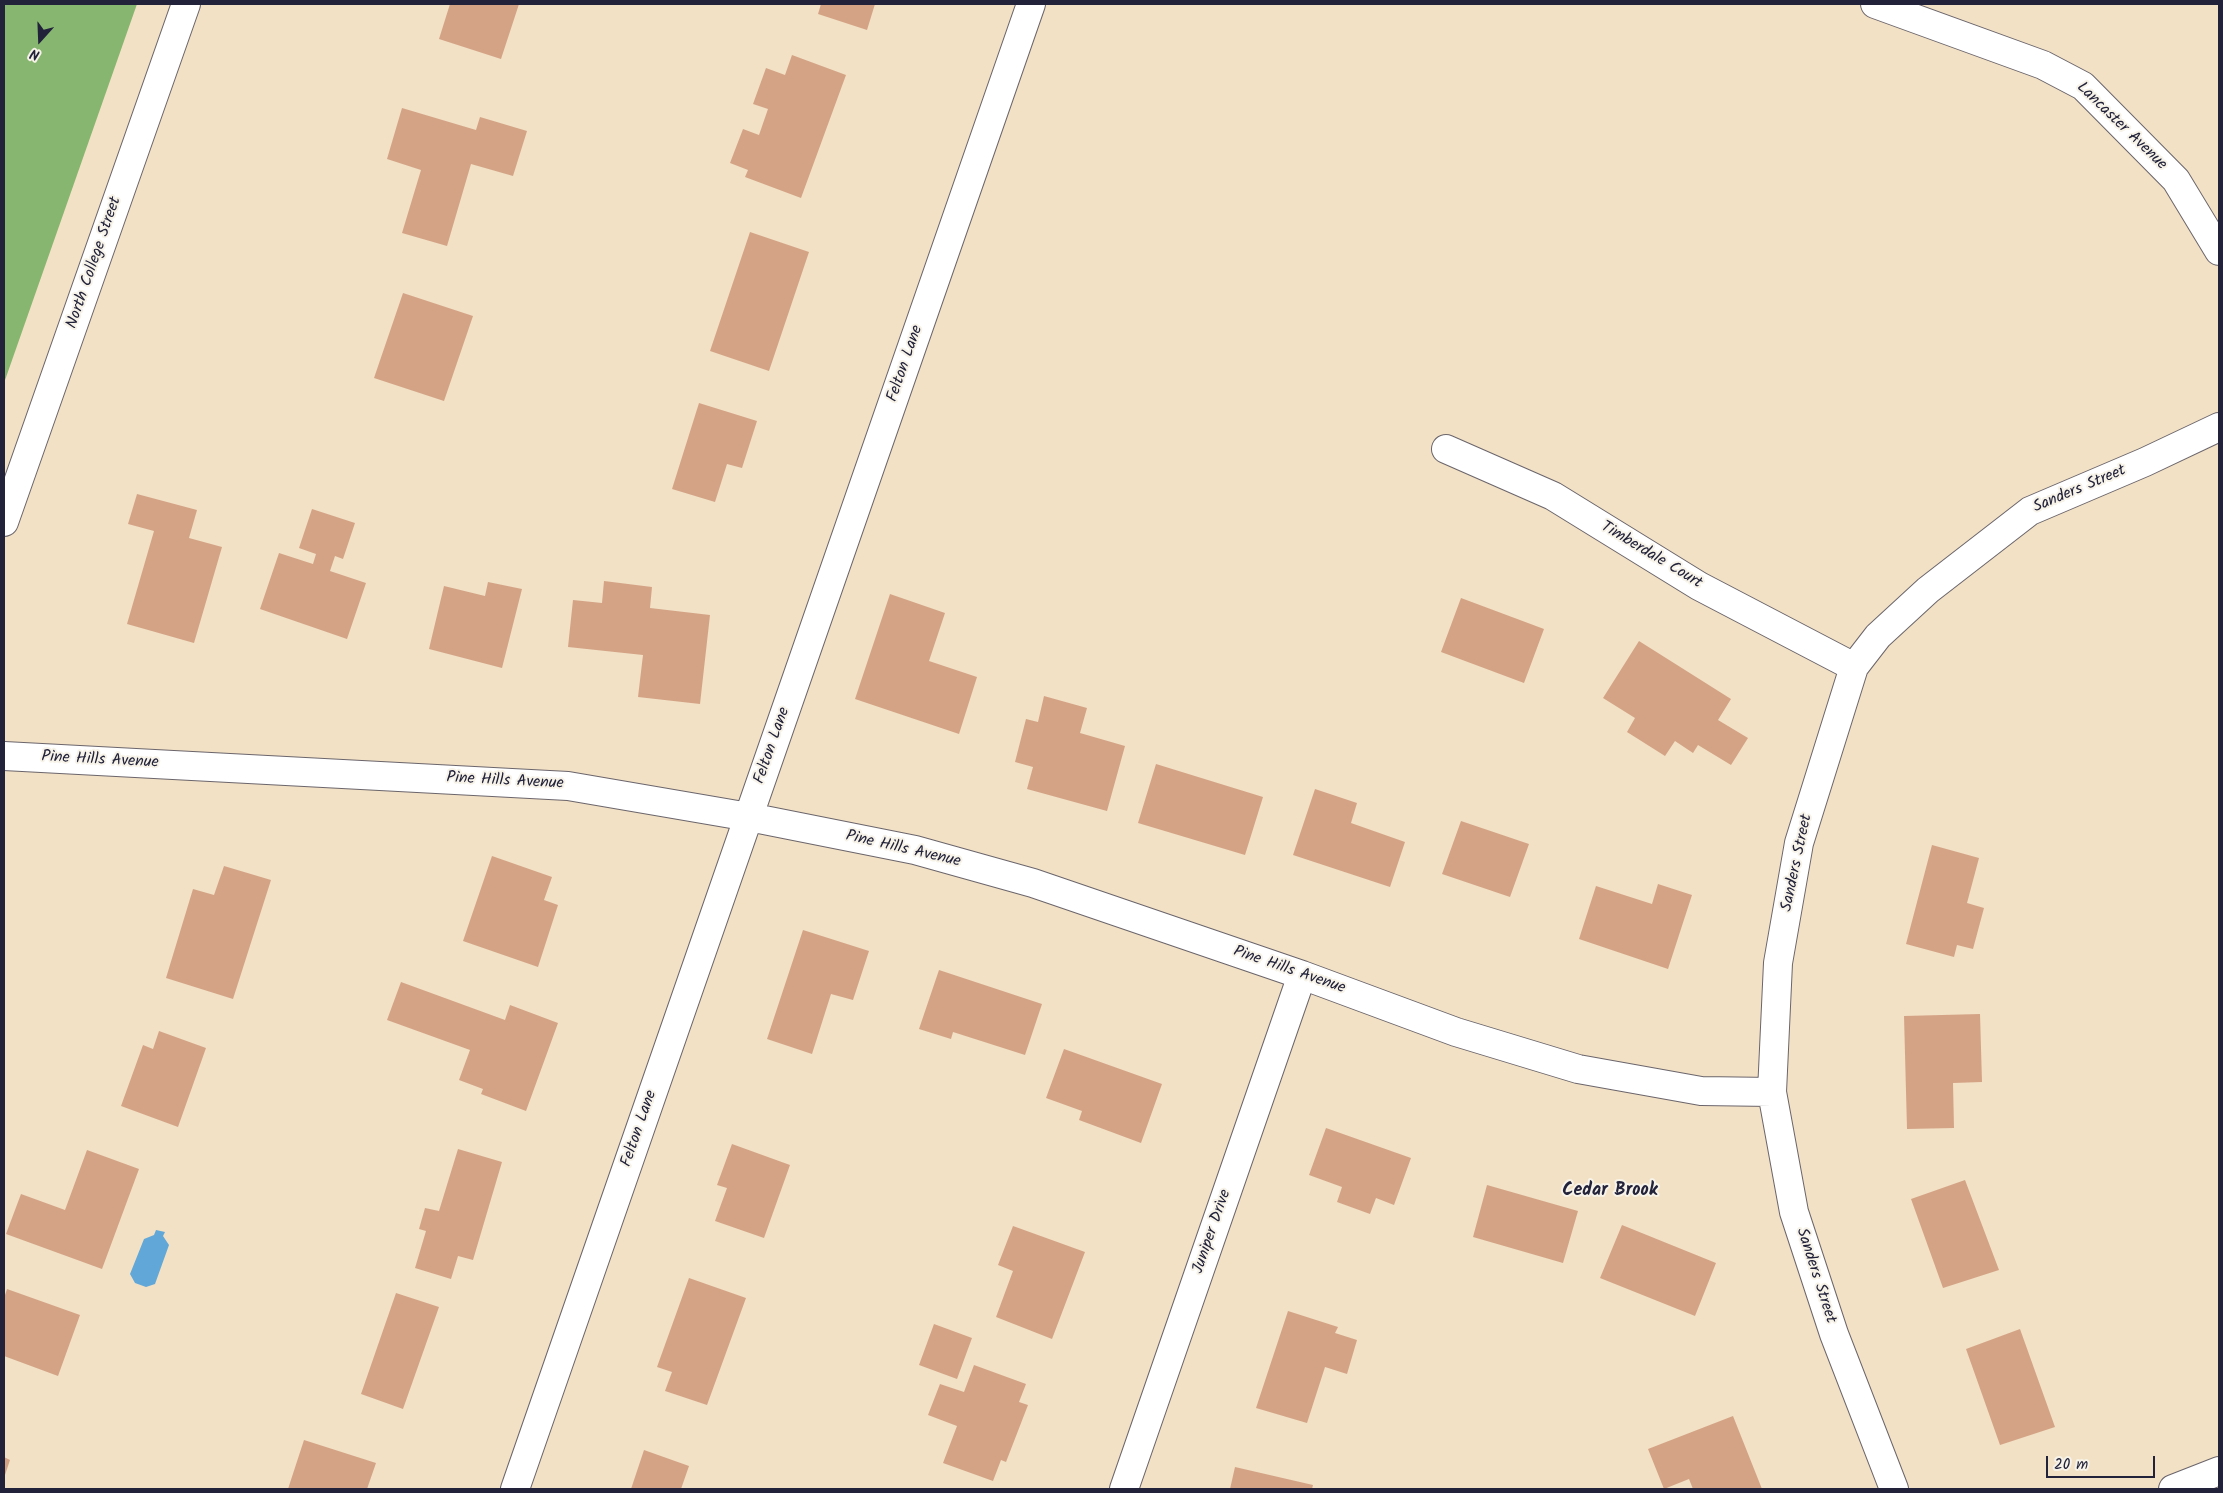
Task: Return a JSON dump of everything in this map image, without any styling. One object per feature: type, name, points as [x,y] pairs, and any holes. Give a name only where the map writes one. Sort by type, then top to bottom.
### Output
[{"type":"street","name":"North College Street","points":[[4,522],[186,4]]},
{"type":"street","name":"Felton Lane","points":[[516,1489],[1031,4]]},
{"type":"street","name":"Lancaster Avenue","points":[[1875,4],[2043,65],[2083,86],[2176,180],[2219,251]]},
{"type":"street","name":"Sanders Street","points":[[1894,1489],[1834,1334],[1794,1212],[1772,1092],[1778,963],[1799,843],[1854,667],[1878,636],[1928,590],[2030,511],[2145,462],[2219,427]]},
{"type":"street","name":"Timberdale Court","points":[[1446,449],[1553,496],[1698,586],[1854,667]]},
{"type":"street","name":"Pine Hills Avenue","points":[[4,756],[568,786],[749,817],[915,850],[1034,883],[1302,975],[1456,1032],[1578,1069],[1701,1091],[1772,1092]]},
{"type":"street","name":"Juniper Drive","points":[[1124,1489],[1302,975]]},
{"type":"street","points":[[2173,1489],[2219,1472]]},
{"type":"green space","points":[[4,4],[137,4],[4,383]]},
{"type":"water","points":[[156,1230],[165,1232],[163,1236],[169,1245],[155,1284],[146,1287],[135,1283],[130,1274],[144,1239],[154,1235]]},
{"type":"building","points":[[450,4],[519,4],[501,59],[439,39]]},
{"type":"building","points":[[821,4],[875,4],[867,30],[818,14]]},
{"type":"building","points":[[792,55],[846,75],[801,198],[745,177],[748,170],[730,163],[743,129],[759,135],[768,109],[753,104],[766,68],[785,75]]},
{"type":"building","points":[[402,108],[476,130],[480,117],[527,131],[513,176],[471,164],[447,246],[402,233],[421,170],[387,159]]},
{"type":"building","points":[[750,232],[809,252],[769,371],[710,351]]},
{"type":"building","points":[[403,293],[473,316],[444,401],[374,378]]},
{"type":"building","points":[[699,403],[757,421],[742,468],[727,464],[715,502],[672,489]]},
{"type":"building","points":[[137,494],[197,510],[189,538],[222,547],[194,643],[127,624],[154,531],[128,524]]},
{"type":"building","points":[[312,509],[355,523],[343,559],[335,556],[330,571],[366,583],[347,639],[260,609],[279,553],[313,564],[316,554],[299,548]]},
{"type":"building","points":[[604,581],[652,587],[650,608],[710,615],[700,704],[638,697],[643,655],[568,647],[573,600],[602,603]]},
{"type":"building","points":[[488,582],[522,589],[502,668],[429,649],[444,586],[485,596]]},
{"type":"building","points":[[890,594],[945,613],[929,661],[977,677],[959,734],[855,699]]},
{"type":"building","points":[[1461,598],[1544,629],[1524,683],[1441,652]]},
{"type":"building","points":[[1639,641],[1731,699],[1718,720],[1748,738],[1731,765],[1698,745],[1693,753],[1675,741],[1665,756],[1627,732],[1635,718],[1603,698]]},
{"type":"building","points":[[1044,696],[1087,708],[1080,733],[1125,746],[1107,811],[1027,789],[1033,767],[1015,762],[1026,719],[1038,722]]},
{"type":"building","points":[[1156,764],[1263,797],[1245,855],[1138,823]]},
{"type":"building","points":[[1315,789],[1357,803],[1351,823],[1405,842],[1390,887],[1293,855]]},
{"type":"building","points":[[1461,821],[1529,844],[1510,897],[1442,874]]},
{"type":"building","points":[[1932,845],[1979,858],[1967,903],[1984,908],[1973,949],[1957,945],[1954,957],[1906,944]]},
{"type":"building","points":[[492,856],[552,877],[544,900],[558,905],[538,967],[463,941]]},
{"type":"building","points":[[224,866],[271,880],[233,999],[166,978],[193,889],[214,895]]},
{"type":"building","points":[[1658,884],[1692,895],[1668,969],[1579,939],[1596,886],[1652,904]]},
{"type":"building","points":[[803,930],[869,951],[853,1000],[831,994],[812,1054],[767,1039]]},
{"type":"building","points":[[939,970],[1042,1004],[1025,1055],[953,1032],[951,1039],[919,1029]]},
{"type":"building","points":[[401,982],[505,1020],[510,1005],[558,1023],[526,1111],[481,1094],[483,1089],[459,1080],[470,1050],[387,1020]]},
{"type":"building","points":[[1980,1014],[1982,1082],[1953,1083],[1954,1128],[1907,1129],[1904,1016]]},
{"type":"building","points":[[159,1031],[206,1048],[178,1127],[121,1106],[143,1045],[153,1049]]},
{"type":"building","points":[[1064,1049],[1162,1084],[1141,1143],[1079,1120],[1082,1111],[1046,1098]]},
{"type":"building","points":[[1326,1128],[1411,1158],[1394,1205],[1376,1198],[1370,1214],[1337,1202],[1342,1187],[1309,1175]]},
{"type":"building","points":[[732,1144],[790,1165],[764,1238],[715,1221],[727,1188],[717,1185]]},
{"type":"building","points":[[458,1149],[502,1162],[473,1260],[458,1256],[451,1279],[415,1268],[426,1231],[419,1229],[425,1208],[439,1211]]},
{"type":"building","points":[[87,1150],[139,1169],[102,1269],[6,1234],[21,1194],[65,1210]]},
{"type":"building","points":[[1965,1180],[1999,1270],[1943,1288],[1911,1199]]},
{"type":"building","points":[[1487,1185],[1578,1211],[1563,1263],[1473,1237]]},
{"type":"building","points":[[1622,1225],[1716,1263],[1695,1316],[1600,1278]]},
{"type":"building","points":[[1013,1226],[1085,1252],[1052,1339],[996,1317],[1013,1271],[998,1265]]},
{"type":"building","points":[[689,1278],[746,1298],[707,1405],[665,1391],[672,1372],[657,1367]]},
{"type":"building","points":[[7,1289],[80,1315],[58,1376],[4,1356],[4,1298]]},
{"type":"building","points":[[396,1293],[439,1307],[403,1409],[361,1394]]},
{"type":"building","points":[[1288,1311],[1338,1327],[1335,1333],[1357,1340],[1347,1374],[1325,1367],[1307,1423],[1256,1408]]},
{"type":"building","points":[[934,1324],[972,1338],[957,1379],[919,1365]]},
{"type":"building","points":[[2020,1329],[2055,1427],[2000,1445],[1966,1349]]},
{"type":"building","points":[[974,1365],[1026,1384],[1019,1402],[1028,1405],[1006,1462],[1001,1460],[993,1481],[943,1463],[957,1426],[928,1415],[940,1384],[964,1392]]},
{"type":"building","points":[[1733,1416],[1762,1489],[1693,1489],[1689,1479],[1664,1489],[1648,1449]]},
{"type":"building","points":[[304,1440],[376,1463],[367,1489],[288,1489]]},
{"type":"building","points":[[644,1450],[689,1466],[681,1489],[631,1489]]},
{"type":"building","points":[[4,1457],[10,1460],[4,1478]]},
{"type":"building","points":[[1235,1467],[1313,1485],[1312,1489],[1230,1489]]},
{"type":"district","name":"Cedar Brook","points":[[1610,1192]]}]
